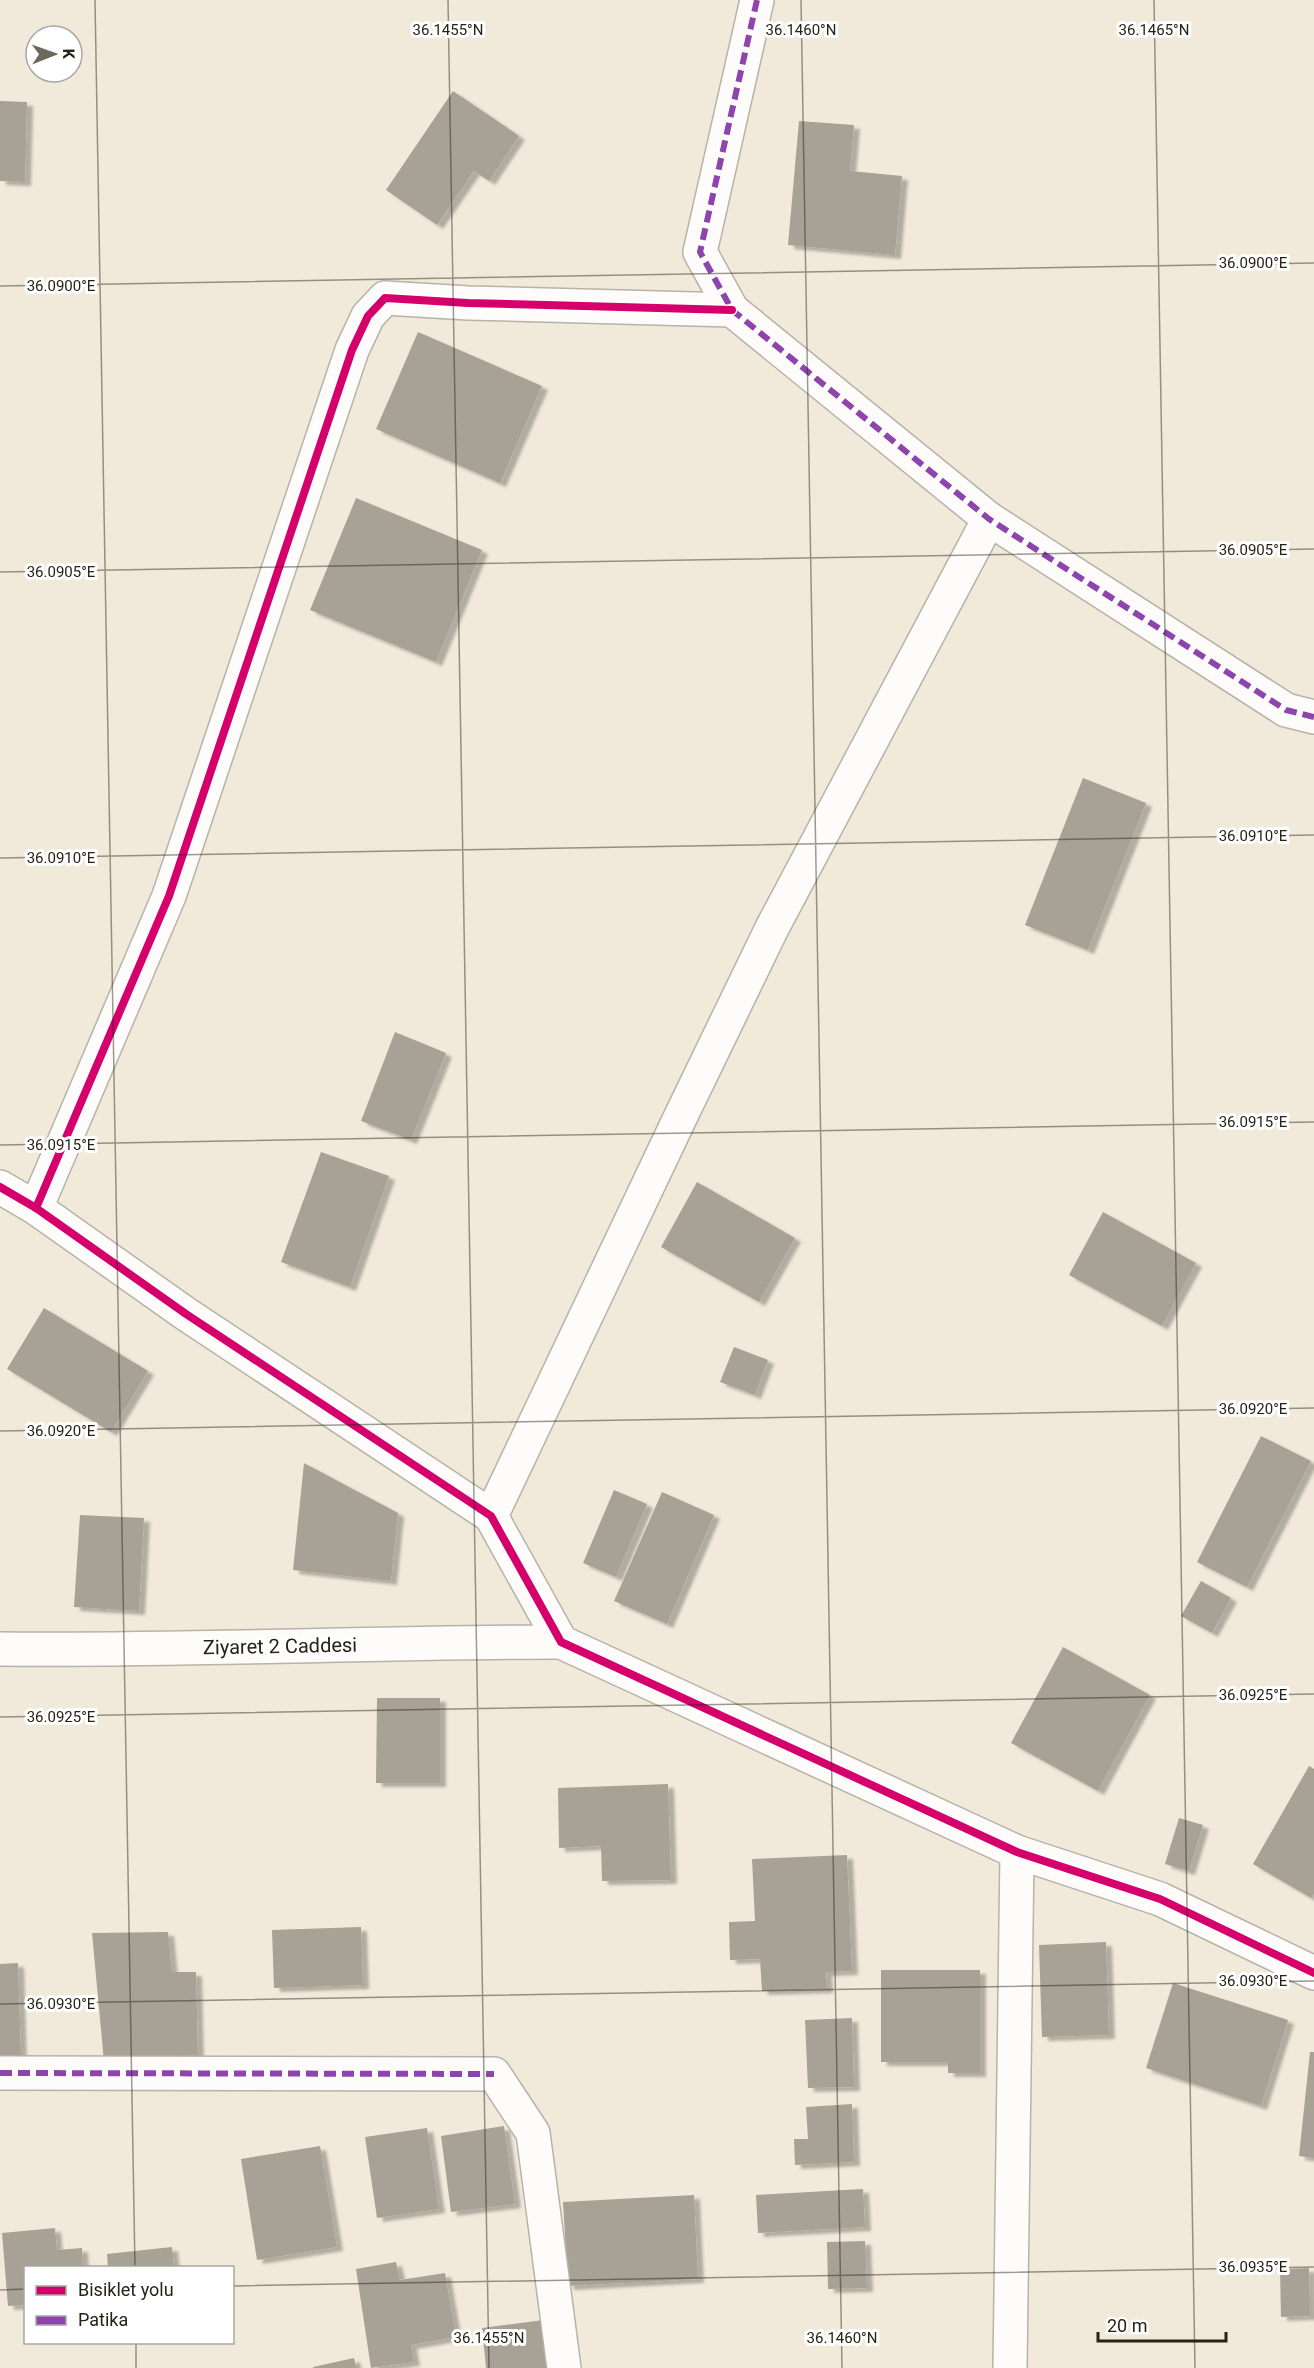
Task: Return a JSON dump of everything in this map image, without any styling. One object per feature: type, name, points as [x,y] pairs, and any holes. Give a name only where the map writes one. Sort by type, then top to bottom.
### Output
[{"type":"street","points":[[757,0],[700,252],[732,310],[989,519],[1286,710],[1314,717]]},
{"type":"street","points":[[36,1208],[168,896],[352,350],[368,316],[385,298],[468,303],[732,310]]},
{"type":"street","points":[[491,1516],[772,928],[989,519]]},
{"type":"street","points":[[0,1187],[36,1208],[186,1314],[491,1516],[561,1642],[1017,1852],[1160,1899],[1314,1973]]},
{"type":"street","name":"Ziyaret 2 Caddesi","points":[[0,1649],[90,1650],[451,1642],[561,1642]]},
{"type":"street","points":[[1010,2368],[1017,1852]]},
{"type":"street","points":[[0,2073],[494,2074],[532,2133],[564,2368]]},
{"type":"building","points":[[453,91],[519,136],[489,181],[474,171],[437,225],[386,190]]},
{"type":"building","points":[[0,101],[27,102],[25,182],[0,181]]},
{"type":"building","points":[[799,121],[854,125],[850,171],[902,176],[895,255],[788,245]]},
{"type":"building","points":[[418,332],[542,386],[500,483],[376,429]]},
{"type":"building","points":[[356,498],[482,550],[436,662],[310,610]]},
{"type":"building","points":[[1083,778],[1146,803],[1088,950],[1025,925]]},
{"type":"building","points":[[395,1032],[446,1053],[411,1140],[361,1121]]},
{"type":"building","points":[[321,1152],[389,1176],[350,1287],[281,1262]]},
{"type":"building","points":[[697,1182],[795,1238],[759,1302],[661,1247]]},
{"type":"building","points":[[1103,1212],[1196,1263],[1162,1326],[1069,1275]]},
{"type":"building","points":[[44,1308],[148,1371],[111,1432],[7,1369]]},
{"type":"building","points":[[734,1347],[768,1360],[755,1395],[720,1382]]},
{"type":"building","points":[[1261,1436],[1311,1461],[1247,1587],[1197,1562]]},
{"type":"building","points":[[304,1463],[398,1513],[391,1581],[293,1570]]},
{"type":"building","points":[[614,1490],[647,1504],[616,1577],[583,1563]]},
{"type":"building","points":[[662,1492],[714,1515],[667,1624],[614,1601]]},
{"type":"building","points":[[80,1515],[144,1518],[139,1611],[74,1607]]},
{"type":"building","points":[[1201,1581],[1231,1598],[1212,1633],[1181,1616]]},
{"type":"building","points":[[1063,1647],[1150,1695],[1098,1791],[1011,1743]]},
{"type":"building","points":[[377,1698],[440,1698],[440,1783],[376,1783]]},
{"type":"building","points":[[1309,1766],[1314,1769],[1314,1894],[1311,1898],[1253,1864]]},
{"type":"building","points":[[668,1784],[671,1880],[602,1881],[601,1846],[559,1848],[558,1788]]},
{"type":"building","points":[[1179,1818],[1203,1825],[1189,1871],[1165,1864]]},
{"type":"building","points":[[847,1855],[852,1971],[826,1972],[827,1989],[762,1991],[760,1959],[730,1960],[729,1922],[755,1921],[752,1859]]},
{"type":"building","points":[[361,1927],[363,1985],[274,1988],[272,1930]]},
{"type":"building","points":[[168,1932],[172,1972],[196,1972],[198,2061],[104,2062],[92,1933]]},
{"type":"building","points":[[1106,1942],[1109,2035],[1042,2037],[1039,1945]]},
{"type":"building","points":[[18,1963],[21,2058],[0,2059],[0,1964]]},
{"type":"building","points":[[881,1970],[980,1970],[980,2073],[948,2073],[948,2062],[881,2062]]},
{"type":"building","points":[[1173,1983],[1288,2020],[1261,2106],[1146,2068]]},
{"type":"building","points":[[852,2018],[854,2087],[808,2088],[805,2020]]},
{"type":"building","points":[[1310,2052],[1314,2052],[1314,2158],[1299,2156]]},
{"type":"building","points":[[852,2104],[854,2162],[795,2165],[794,2139],[808,2139],[806,2107]]},
{"type":"building","points":[[504,2126],[515,2204],[451,2212],[441,2136]]},
{"type":"building","points":[[427,2128],[439,2209],[377,2218],[365,2137]]},
{"type":"building","points":[[320,2146],[337,2247],[257,2260],[241,2159]]},
{"type":"building","points":[[863,2189],[865,2227],[758,2233],[756,2195]]},
{"type":"building","points":[[694,2195],[698,2279],[568,2286],[563,2202]]},
{"type":"building","points":[[55,2228],[57,2250],[82,2248],[83,2266],[24,2266],[24,2305],[8,2306],[2,2233]]},
{"type":"building","points":[[865,2241],[867,2288],[828,2289],[827,2242]]},
{"type":"building","points":[[172,2247],[174,2266],[108,2266],[107,2254]]},
{"type":"building","points":[[396,2262],[400,2280],[445,2273],[456,2337],[411,2345],[414,2362],[371,2368],[356,2269]]},
{"type":"building","points":[[1309,2268],[1310,2316],[1281,2317],[1280,2269]]},
{"type":"building","points":[[551,2319],[557,2368],[486,2368],[482,2328]]},
{"type":"building","points":[[354,2358],[356,2368],[313,2368],[313,2367]]},
{"type":"marked path","points":[[757,0],[700,252],[732,310],[989,519],[1286,710],[1314,717]]},
{"type":"marked path","points":[[0,2073],[494,2074]]},
{"type":"cycle path","points":[[36,1208],[169,896],[352,350],[368,316],[385,298],[468,303],[732,310]]},
{"type":"cycle path","points":[[0,1187],[36,1208],[186,1314],[491,1516],[561,1642],[1017,1852],[1160,1899],[1314,1973]]}]
